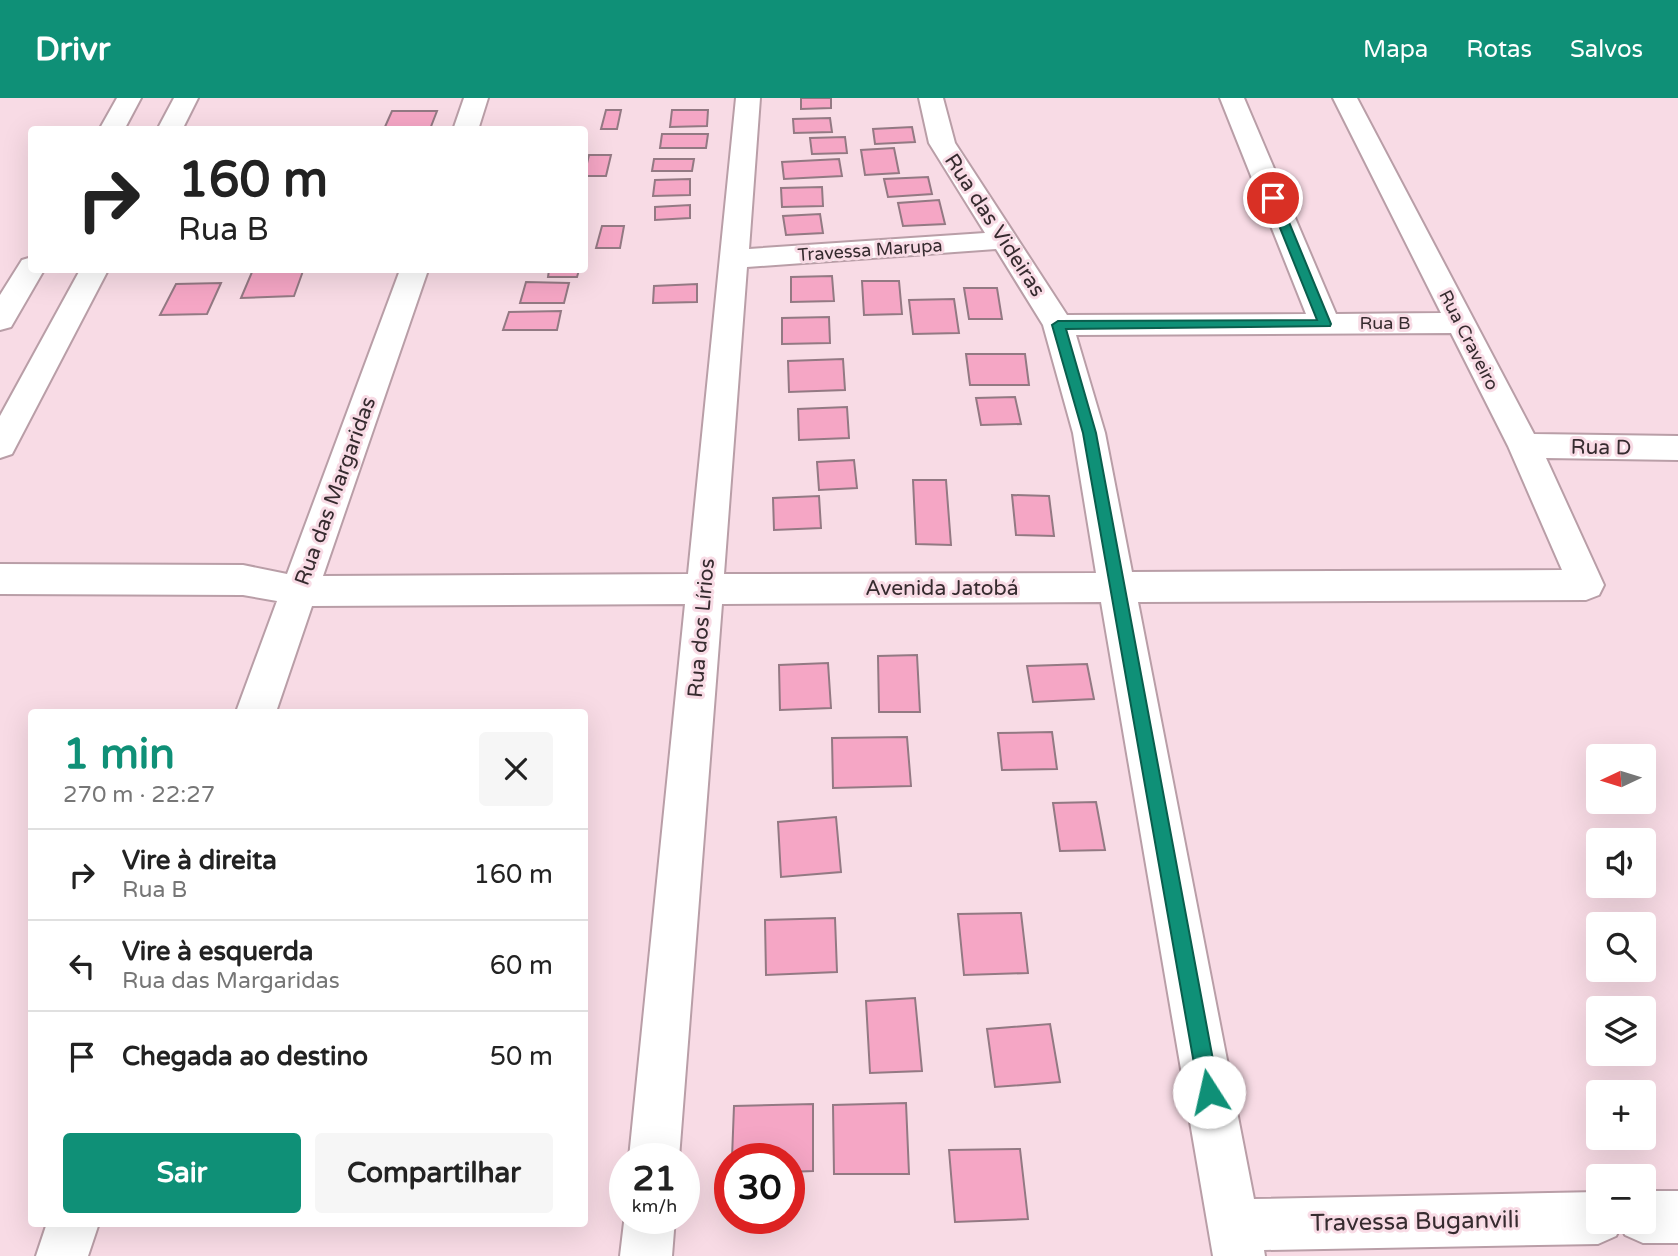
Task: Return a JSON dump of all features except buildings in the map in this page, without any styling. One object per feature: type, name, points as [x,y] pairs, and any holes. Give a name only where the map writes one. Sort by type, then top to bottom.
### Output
[{"type":"street","points":[[113,126],[129,98]]},
{"type":"street","points":[[171,126],[186,98]]},
{"type":"street","points":[[466,126],[476,98]]},
{"type":"street","name":"Rua dos Lírios","points":[[655,1143],[748,98]]},
{"type":"street","name":"Rua das Videiras","points":[[931,98],[942,143],[1058,325],[1089,433],[1236,1240]]},
{"type":"street","points":[[1231,98],[1325,324]]},
{"type":"street","name":"Rua Craveiro","points":[[1345,98],[1524,446],[1586,585]]},
{"type":"street","name":"Travessa Marupa","points":[[734,259],[1006,240]]},
{"type":"street","points":[[0,320],[28,272]]},
{"type":"street","points":[[0,446],[92,273]]},
{"type":"street","name":"Rua das Margaridas","points":[[257,709],[413,273]]},
{"type":"street","name":"Rua B","points":[[1058,325],[1460,323]]},
{"type":"street","name":"Rua D","points":[[1524,446],[1678,448]]},
{"type":"street","name":"Avenida Jatobá","points":[[0,579],[243,580],[299,591],[1586,585]]},
{"type":"street","points":[[1656,1217],[1678,1216]]},
{"type":"street","name":"Travessa Buganvili","points":[[1236,1240],[1586,1219]]},
{"type":"street","points":[[62,1256],[72,1227]]},
{"type":"street","points":[[646,1256],[648,1234]]},
{"type":"route","points":[[1209,1092],[1089,433],[1058,325],[1325,324],[1273,198]]}]
